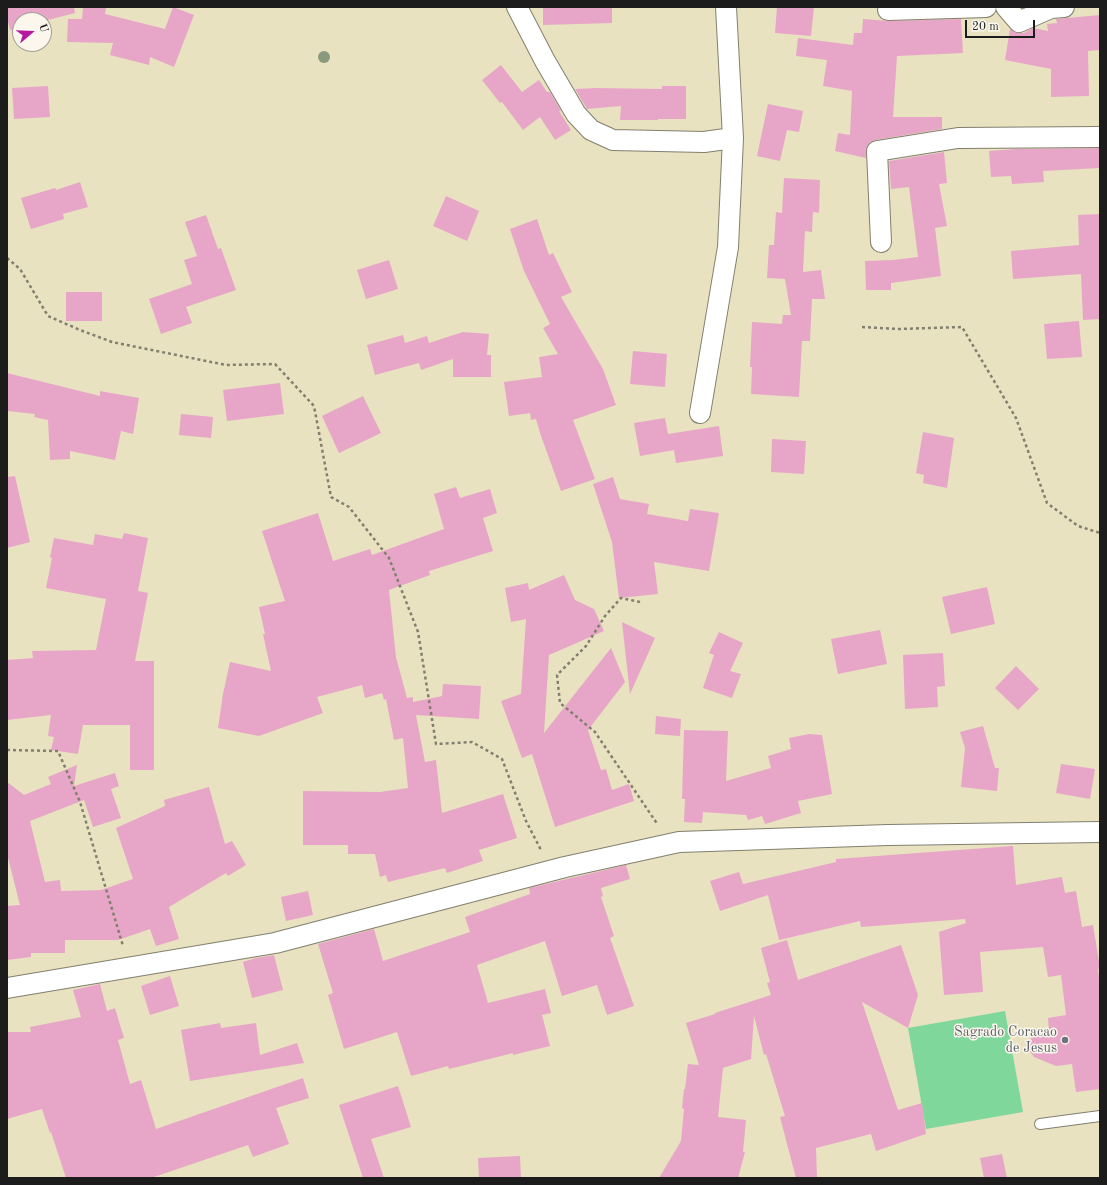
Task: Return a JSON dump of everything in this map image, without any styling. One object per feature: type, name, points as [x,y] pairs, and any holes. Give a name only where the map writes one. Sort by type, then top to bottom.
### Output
[{"type":"street","points":[[517,7],[576,114],[591,130],[613,140],[704,142],[733,138]]},
{"type":"street","points":[[700,413],[728,247],[733,138],[726,7]]},
{"type":"street","points":[[888,10],[986,7]]},
{"type":"street","points":[[1006,7],[1019,22],[1051,8],[1064,7]]},
{"type":"street","points":[[881,242],[876,151],[958,138],[1100,136]]},
{"type":"street","points":[[7,988],[275,943],[551,870],[679,842],[881,836],[1100,832]]},
{"type":"lane","points":[[1040,1124],[1100,1116]]},
{"type":"path","points":[[7,258],[20,270],[48,316],[112,342],[226,365],[275,364],[314,406],[331,497],[349,506],[389,558],[418,632],[436,744],[472,742],[502,759],[526,821],[551,870]]},
{"type":"path","points":[[862,327],[898,329],[962,327],[1016,418],[1047,503],[1078,526],[1100,533]]},
{"type":"path","points":[[640,602],[622,598],[605,616],[586,646],[557,675],[560,703],[596,732],[671,844]]},
{"type":"path","points":[[7,750],[58,751],[80,802],[129,968]]},
{"type":"green space","points":[[1005,1011],[1023,1112],[926,1129],[908,1028]]},
{"type":"building","points":[[7,7],[74,7],[75,13],[52,19],[52,12],[12,12],[12,30],[10,30],[7,17]]},
{"type":"building","points":[[83,7],[106,7],[105,14],[165,29],[173,7],[194,15],[174,67],[150,57],[149,65],[110,55],[113,43],[67,42],[68,19],[82,19]]},
{"type":"building","points":[[543,7],[612,7],[612,23],[543,25]]},
{"type":"building","points":[[777,7],[814,7],[811,36],[775,33]]},
{"type":"building","points":[[1100,15],[1100,50],[1088,51],[1089,96],[1051,97],[1051,69],[1005,60],[1010,29],[1017,33],[1024,33],[1033,28],[1048,31],[1047,24],[1057,23],[1056,19]]},
{"type":"building","points":[[863,19],[888,21],[961,19],[963,53],[897,56],[893,117],[942,117],[942,129],[875,140],[870,142],[867,146],[866,158],[835,151],[838,133],[850,135],[852,91],[823,86],[827,60],[796,56],[798,38],[853,45],[854,33],[862,33]]},
{"type":"building","points":[[501,65],[522,92],[539,80],[547,92],[550,92],[561,111],[559,111],[571,130],[555,140],[540,117],[523,130],[502,102],[500,103],[482,80]]},
{"type":"building","points":[[48,86],[50,117],[14,119],[12,88]]},
{"type":"building","points":[[662,86],[686,86],[686,119],[620,120],[621,106],[587,109],[575,89],[662,89]]},
{"type":"building","points":[[768,104],[803,111],[799,132],[787,130],[780,161],[757,156]]},
{"type":"building","points":[[1100,148],[1100,168],[1043,171],[1044,182],[1012,184],[1011,176],[991,177],[989,151],[1016,149]]},
{"type":"building","points":[[944,152],[947,183],[939,184],[947,226],[935,228],[941,276],[891,283],[891,290],[866,290],[865,261],[918,257],[909,187],[891,189],[889,161]]},
{"type":"building","points":[[784,178],[820,180],[819,213],[813,212],[812,232],[805,231],[803,272],[821,270],[825,299],[812,299],[810,341],[802,341],[799,397],[751,394],[752,367],[750,367],[752,322],[782,324],[783,315],[791,315],[785,279],[767,278],[769,245],[774,245],[776,212],[782,213]]},
{"type":"building","points":[[80,182],[88,207],[63,214],[64,219],[31,229],[21,198],[55,188],[56,190]]},
{"type":"building","points":[[446,196],[479,211],[467,241],[433,226]]},
{"type":"building","points":[[1100,214],[1100,319],[1083,320],[1081,274],[1013,279],[1011,251],[1079,245],[1078,215]]},
{"type":"building","points":[[206,215],[218,249],[221,248],[236,290],[186,307],[192,323],[161,334],[149,299],[192,284],[184,260],[197,256],[185,222]]},
{"type":"building","points":[[537,219],[549,255],[553,253],[572,292],[561,297],[603,369],[616,405],[573,420],[595,479],[561,491],[536,419],[531,420],[530,413],[509,416],[504,382],[542,377],[539,357],[558,354],[543,328],[550,324],[524,271],[510,229]]},
{"type":"building","points":[[389,260],[398,289],[366,299],[357,270]]},
{"type":"building","points":[[66,292],[102,292],[102,321],[66,321]]},
{"type":"building","points":[[1079,321],[1082,357],[1047,359],[1044,324]]},
{"type":"building","points":[[463,332],[489,334],[487,355],[491,355],[491,377],[453,377],[453,359],[421,370],[419,363],[375,375],[367,345],[403,335],[405,343],[427,336],[429,343]]},
{"type":"building","points":[[633,351],[667,354],[665,387],[630,384]]},
{"type":"building","points":[[7,373],[100,396],[100,391],[139,398],[133,434],[121,431],[115,460],[70,451],[70,459],[50,460],[48,420],[34,417],[35,414],[7,411]]},
{"type":"building","points":[[280,383],[284,414],[227,421],[223,390]]},
{"type":"building","points":[[363,396],[381,433],[339,453],[322,416]]},
{"type":"building","points":[[181,414],[213,417],[211,438],[179,435]]},
{"type":"building","points":[[665,418],[668,434],[719,426],[723,456],[676,463],[674,450],[640,456],[634,423]]},
{"type":"building","points":[[923,432],[954,438],[947,488],[923,483],[924,475],[916,473]]},
{"type":"building","points":[[772,439],[806,441],[804,474],[771,472]]},
{"type":"building","points":[[15,476],[30,542],[7,548],[7,477]]},
{"type":"building","points":[[613,477],[620,499],[649,504],[647,514],[688,521],[690,509],[719,513],[709,571],[654,562],[658,594],[619,598],[612,542],[593,484]]},
{"type":"building","points":[[456,487],[460,498],[490,489],[497,513],[483,518],[493,551],[429,571],[430,575],[389,590],[396,657],[407,698],[413,697],[413,702],[442,696],[443,684],[481,686],[479,719],[416,715],[425,762],[436,760],[442,813],[503,794],[517,838],[479,850],[483,861],[447,873],[445,868],[388,882],[386,875],[380,877],[375,854],[348,854],[348,845],[303,845],[303,791],[380,792],[408,788],[403,738],[394,740],[386,699],[384,700],[382,693],[365,698],[362,685],[317,697],[323,713],[259,736],[218,728],[223,694],[230,662],[271,671],[259,607],[285,601],[262,531],[318,513],[333,561],[370,549],[372,555],[444,529],[434,494]]},
{"type":"building","points":[[124,533],[148,538],[138,591],[148,593],[135,661],[154,661],[154,770],[130,770],[130,725],[83,725],[78,754],[51,750],[54,737],[48,736],[51,715],[7,720],[7,660],[33,658],[32,651],[96,650],[106,599],[46,588],[54,538],[93,545],[95,534],[122,539]]},
{"type":"building","points":[[564,575],[575,600],[594,609],[604,631],[549,655],[544,733],[611,648],[625,682],[588,730],[601,770],[606,769],[612,790],[629,784],[634,801],[555,827],[532,754],[522,758],[501,701],[521,694],[526,619],[511,622],[505,588],[528,583],[529,590]]},
{"type":"building","points":[[987,587],[995,624],[951,634],[942,597]]},
{"type":"building","points":[[622,622],[655,638],[630,694]]},
{"type":"building","points":[[880,630],[887,664],[838,674],[831,639]]},
{"type":"building","points":[[719,632],[743,643],[730,671],[741,674],[732,698],[703,688],[714,655],[709,653]]},
{"type":"building","points":[[943,653],[945,686],[937,687],[938,707],[905,709],[903,655]]},
{"type":"building","points":[[1016,666],[1039,689],[1018,710],[995,688]]},
{"type":"building","points":[[656,716],[681,719],[680,736],[655,734]]},
{"type":"building","points":[[983,726],[995,768],[999,768],[997,791],[961,787],[965,748],[960,732]]},
{"type":"building","points":[[684,730],[728,731],[726,781],[771,768],[768,756],[791,749],[789,738],[809,734],[822,735],[832,794],[798,801],[801,813],[765,824],[762,816],[748,820],[746,815],[703,812],[702,823],[684,822],[685,799],[682,799]]},
{"type":"building","points":[[1061,764],[1095,769],[1090,799],[1056,793]]},
{"type":"building","points":[[77,765],[74,786],[115,773],[119,786],[111,789],[121,818],[93,827],[84,800],[30,821],[45,882],[60,880],[61,891],[101,890],[133,879],[116,828],[165,806],[164,800],[209,787],[225,844],[232,841],[246,865],[228,876],[226,873],[169,907],[179,939],[156,946],[150,929],[118,940],[65,940],[65,953],[31,953],[31,957],[7,960],[7,906],[20,905],[7,854],[7,782],[24,795],[51,784],[48,777]]},
{"type":"building","points":[[1013,846],[1016,885],[1062,877],[1065,893],[1076,891],[1082,927],[1093,925],[1100,968],[1098,969],[1100,987],[1100,1089],[1076,1092],[1072,1064],[1056,1066],[1034,1057],[1030,1051],[1029,1043],[1032,1037],[1037,1032],[1049,1030],[1048,1018],[1066,1015],[1061,975],[1048,977],[1043,947],[980,952],[983,992],[944,995],[939,932],[966,923],[965,919],[861,927],[860,921],[779,940],[768,895],[720,911],[710,881],[739,872],[743,884],[836,862],[836,859]]},
{"type":"building","points":[[626,865],[630,879],[601,888],[603,896],[601,897],[614,936],[610,938],[634,1006],[607,1015],[597,985],[562,996],[545,941],[477,965],[488,1003],[545,989],[551,1013],[542,1015],[550,1046],[513,1055],[513,1053],[449,1069],[448,1066],[411,1076],[397,1032],[344,1049],[328,995],[333,993],[318,944],[374,929],[383,961],[470,932],[465,917],[530,894],[529,888]]},
{"type":"building","points":[[308,891],[313,915],[286,921],[281,897]]},
{"type":"building","points":[[787,940],[798,980],[901,945],[918,995],[908,1028],[862,1002],[898,1110],[922,1103],[926,1134],[876,1151],[871,1134],[816,1148],[817,1178],[796,1178],[780,1117],[785,1116],[766,1054],[764,1055],[754,1016],[751,1059],[723,1068],[718,1117],[746,1120],[743,1152],[745,1152],[738,1178],[659,1178],[681,1141],[684,1109],[682,1108],[688,1064],[699,1065],[686,1023],[771,995],[767,983],[770,982],[761,948]]},
{"type":"building","points":[[274,955],[283,990],[252,998],[243,962]]},
{"type":"building","points":[[170,976],[179,1006],[150,1015],[141,986]]},
{"type":"building","points":[[100,984],[107,1011],[115,1008],[124,1038],[118,1040],[130,1084],[141,1080],[156,1129],[303,1078],[309,1098],[276,1108],[289,1144],[253,1157],[248,1145],[151,1178],[66,1178],[42,1109],[7,1119],[7,1032],[31,1032],[30,1027],[81,1017],[73,990]]},
{"type":"building","points":[[220,1023],[221,1028],[256,1023],[260,1055],[297,1043],[304,1063],[190,1081],[181,1030]]},
{"type":"building","points":[[398,1086],[411,1127],[371,1139],[384,1178],[363,1178],[339,1105]]},
{"type":"building","points":[[1002,1154],[1007,1178],[984,1178],[980,1158]]},
{"type":"building","points":[[520,1156],[521,1178],[479,1178],[478,1158]]},
{"type":"place","name":"Sagrado Coracao de Jesus","points":[[1065,1040]]}]
